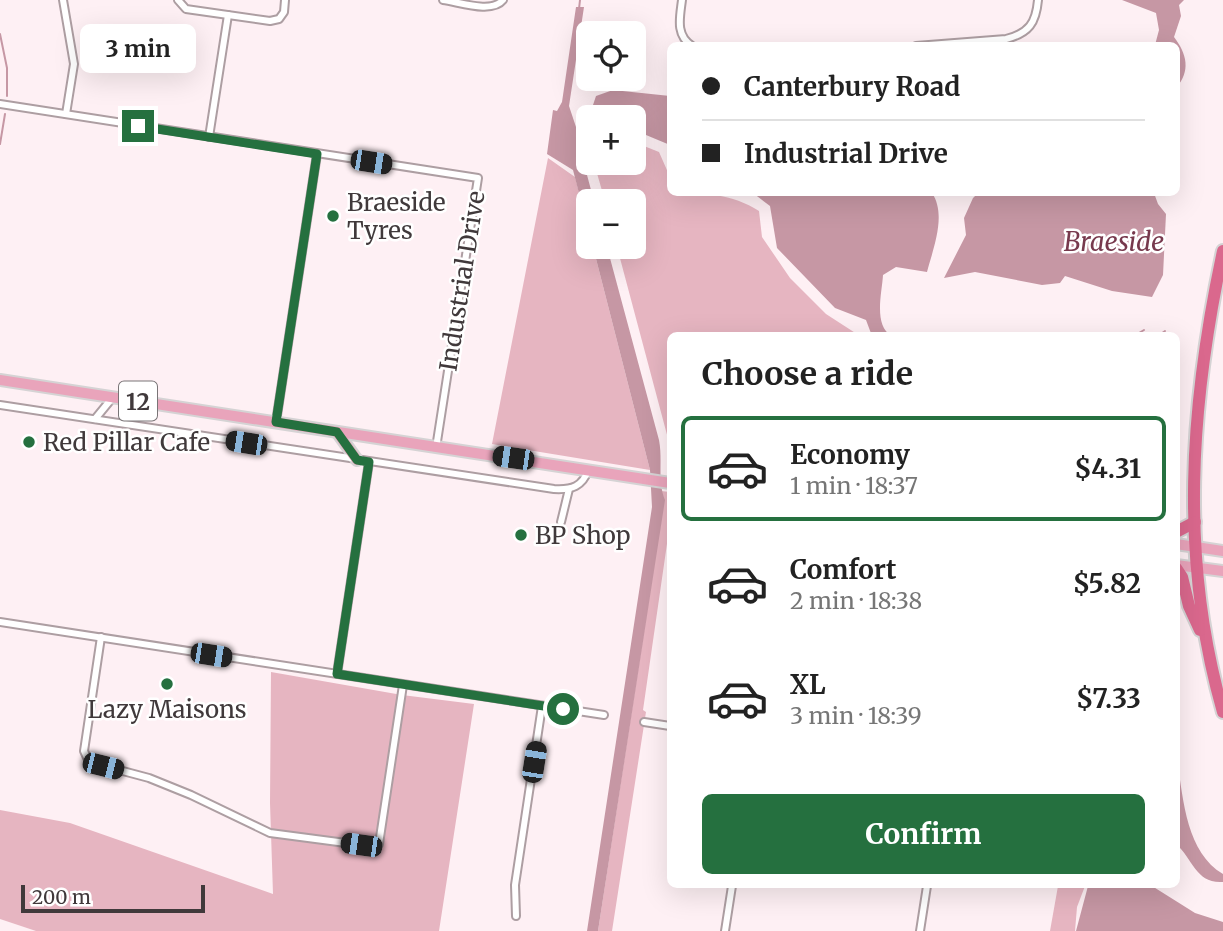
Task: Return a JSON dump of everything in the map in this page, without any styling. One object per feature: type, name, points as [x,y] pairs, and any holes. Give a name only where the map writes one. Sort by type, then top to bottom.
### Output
[{"type":"highway","points":[[1223,251],[1204,349],[1195,437],[1198,568],[1207,647],[1223,712]]},
{"type":"highway","points":[[1180,530],[1195,522]]},
{"type":"highway","points":[[1180,574],[1189,606],[1207,647]]},
{"type":"main road","name":"12","points":[[0,380],[667,483]]},
{"type":"main road","points":[[337,432],[363,461]]},
{"type":"main road","points":[[1180,545],[1223,551]]},
{"type":"main road","points":[[1180,567],[1223,571]]},
{"type":"street","points":[[64,0],[74,64],[66,114]]},
{"type":"street","points":[[178,0],[186,9],[270,21],[279,19],[284,12],[285,0]]},
{"type":"street","points":[[443,0],[492,7],[501,4],[503,0]]},
{"type":"street","points":[[682,0],[679,30],[686,42]]},
{"type":"street","points":[[967,42],[1020,36],[1030,28],[1037,16],[1038,0]]},
{"type":"street","points":[[209,137],[228,15]]},
{"type":"street","name":"Industrial Drive","points":[[0,104],[478,178],[436,447]]},
{"type":"street","points":[[276,422],[317,154]]},
{"type":"street","points":[[95,419],[113,397]]},
{"type":"street","points":[[0,405],[559,489],[580,485],[589,469]]},
{"type":"street","points":[[337,674],[363,461]]},
{"type":"street","points":[[559,489],[561,522]]},
{"type":"street","points":[[562,510],[569,489]]},
{"type":"street","points":[[0,622],[604,715]]},
{"type":"street","points":[[101,638],[84,751],[89,762],[149,778],[270,832],[361,845],[379,844],[403,685]]},
{"type":"street","points":[[516,916],[515,885],[542,706]]},
{"type":"street","points":[[644,722],[667,726]]},
{"type":"street","points":[[725,931],[732,888]]},
{"type":"street","points":[[920,931],[927,888]]},
{"type":"shaded area","points":[[646,147],[659,152],[667,170],[667,196],[716,196],[738,201],[759,211],[762,237],[790,278],[826,314],[854,332],[667,332],[667,435],[620,259],[646,259],[646,189],[602,189],[597,175],[646,175]]},
{"type":"shaded area","points":[[548,158],[575,177],[578,189],[576,259],[596,259],[650,470],[492,444]]},
{"type":"shaded area","points":[[661,491],[667,492],[667,544],[643,710],[646,712],[612,931],[598,931],[664,501]]},
{"type":"shaded area","points":[[271,672],[402,695],[474,704],[439,931],[36,931],[0,919],[0,810],[70,823],[273,894],[270,803]]},
{"type":"shaded area","points":[[1058,888],[1084,888],[1077,907],[1075,931],[1050,931]]},
{"type":"water","points":[[1122,0],[1184,0],[1179,5],[1181,16],[1174,37],[1177,42],[1156,42],[1159,30],[1156,13]]},
{"type":"water","points":[[576,7],[584,7],[582,21],[576,21],[576,60],[569,106],[576,127],[576,175],[587,175],[591,189],[578,189],[573,170],[547,154],[553,110],[557,111],[562,102]]},
{"type":"water","points":[[1180,47],[1186,62],[1180,83]]},
{"type":"water","points":[[610,91],[667,96],[667,144],[646,135],[646,105],[593,105],[596,96]]},
{"type":"water","points":[[757,196],[933,196],[939,222],[927,272],[896,267],[883,275],[881,317],[882,325],[887,332],[870,332],[866,320],[835,308],[777,248],[770,206]]},
{"type":"water","name":"Braeside","points":[[1155,196],[1166,214],[1163,275],[1152,297],[1112,291],[1065,276],[1060,283],[1042,285],[975,272],[944,278],[966,235],[964,218],[973,198]]},
{"type":"water","points":[[596,259],[610,259],[659,440],[661,485],[665,500],[598,931],[587,931],[652,507],[650,470]]},
{"type":"water","points":[[1180,778],[1193,836],[1210,864],[1223,874],[1223,882],[1214,882],[1201,875],[1182,850]]},
{"type":"water","points":[[1087,888],[1155,888],[1195,913],[1223,922],[1223,931],[1076,931]]},
{"type":"waterway","points":[[579,9],[580,0]]},
{"type":"waterway","points":[[0,34],[7,68],[7,96]]},
{"type":"waterway","points":[[0,144],[5,114]]},
{"type":"place","name":"Braeside Tyres","points":[[333,216]]},
{"type":"place","name":"Red Pillar Cafe","points":[[29,442]]},
{"type":"place","name":"BP Shop","points":[[521,535]]},
{"type":"place","name":"Lazy Maisons","points":[[167,684]]},
{"type":"route","points":[[138,126],[317,154],[276,422],[337,432],[357,460],[369,462],[337,674],[563,709]]}]
